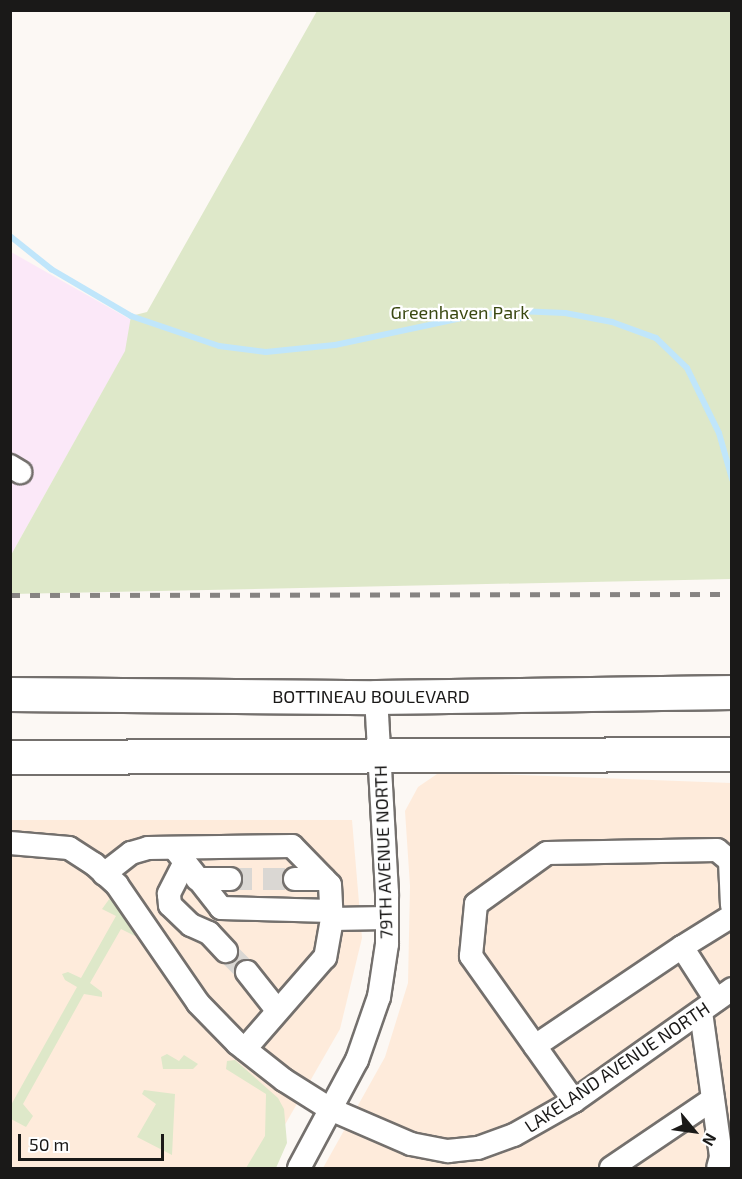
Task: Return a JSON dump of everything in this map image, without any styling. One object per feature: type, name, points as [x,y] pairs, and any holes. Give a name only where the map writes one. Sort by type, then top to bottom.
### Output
[{"type":"highway","name":"BOTTINEAU BOULEVARD","points":[[10,694],[376,697],[732,692]]},
{"type":"highway","points":[[10,757],[732,754]]},
{"type":"street","name":"79TH AVENUE NORTH","points":[[299,1168],[357,1060],[380,996],[387,918],[376,697]]},
{"type":"street","name":"LAKELAND AVENUE NORTH","points":[[10,843],[69,848],[104,874],[117,885],[198,1003],[245,1049],[330,1109],[411,1144],[463,1159],[478,1148],[514,1135],[574,1101],[716,1000]]},
{"type":"street","points":[[185,863],[292,846],[330,885],[332,915],[323,960],[245,1049]]},
{"type":"street","points":[[574,1101],[471,957],[476,904],[547,853],[717,850],[730,861],[732,905]]},
{"type":"street","points":[[104,874],[131,853],[185,863],[230,879]]},
{"type":"street","points":[[185,863],[220,908],[387,918]]},
{"type":"street","points":[[185,863],[169,894],[170,905],[191,925],[209,933],[226,951]]},
{"type":"street","points":[[296,879],[324,879]]},
{"type":"street","points":[[535,1046],[732,916]]},
{"type":"street","points":[[682,947],[716,1000],[712,1099],[721,1157],[718,1168]]},
{"type":"street","points":[[247,972],[277,1010]]},
{"type":"street","points":[[611,1168],[712,1099]]},
{"type":"shaded area","points":[[11,252],[140,325],[11,555]]},
{"type":"shaded area","points":[[440,772],[731,783],[731,1168],[323,1168],[385,1057],[408,983],[410,886],[405,811],[418,787]]},
{"type":"shaded area","points":[[10,820],[352,820],[362,938],[340,1029],[260,1168],[11,1168]]},
{"type":"green space","name":"Greenhaven Park","points":[[317,11],[731,11],[731,579],[11,594],[11,555],[125,351],[131,316],[147,312]]},
{"type":"green space","points":[[110,898],[119,903],[137,930],[135,936],[121,929],[90,983],[102,992],[102,997],[84,994],[23,1104],[33,1116],[26,1127],[11,1119],[11,1105],[77,987],[65,980],[62,974],[68,972],[81,978],[116,916],[102,909]]},
{"type":"green space","points":[[167,1054],[179,1061],[184,1055],[198,1064],[193,1069],[163,1069],[161,1057]]},
{"type":"green space","points":[[235,1060],[278,1098],[284,1109],[287,1143],[276,1168],[246,1168],[265,1136],[266,1094],[226,1069],[227,1061]]},
{"type":"green space","points":[[144,1090],[175,1094],[172,1155],[137,1137],[156,1104],[142,1094]]},
{"type":"waterway","points":[[10,236],[51,269],[131,316],[219,346],[266,352],[335,345],[472,316],[518,311],[565,313],[612,322],[656,338],[687,368],[719,433],[732,479]]},
{"type":"tunnel","points":[[230,879],[295,879]]},
{"type":"tunnel","points":[[226,951],[247,972]]},
{"type":"railway","points":[[10,595],[732,594]]}]
